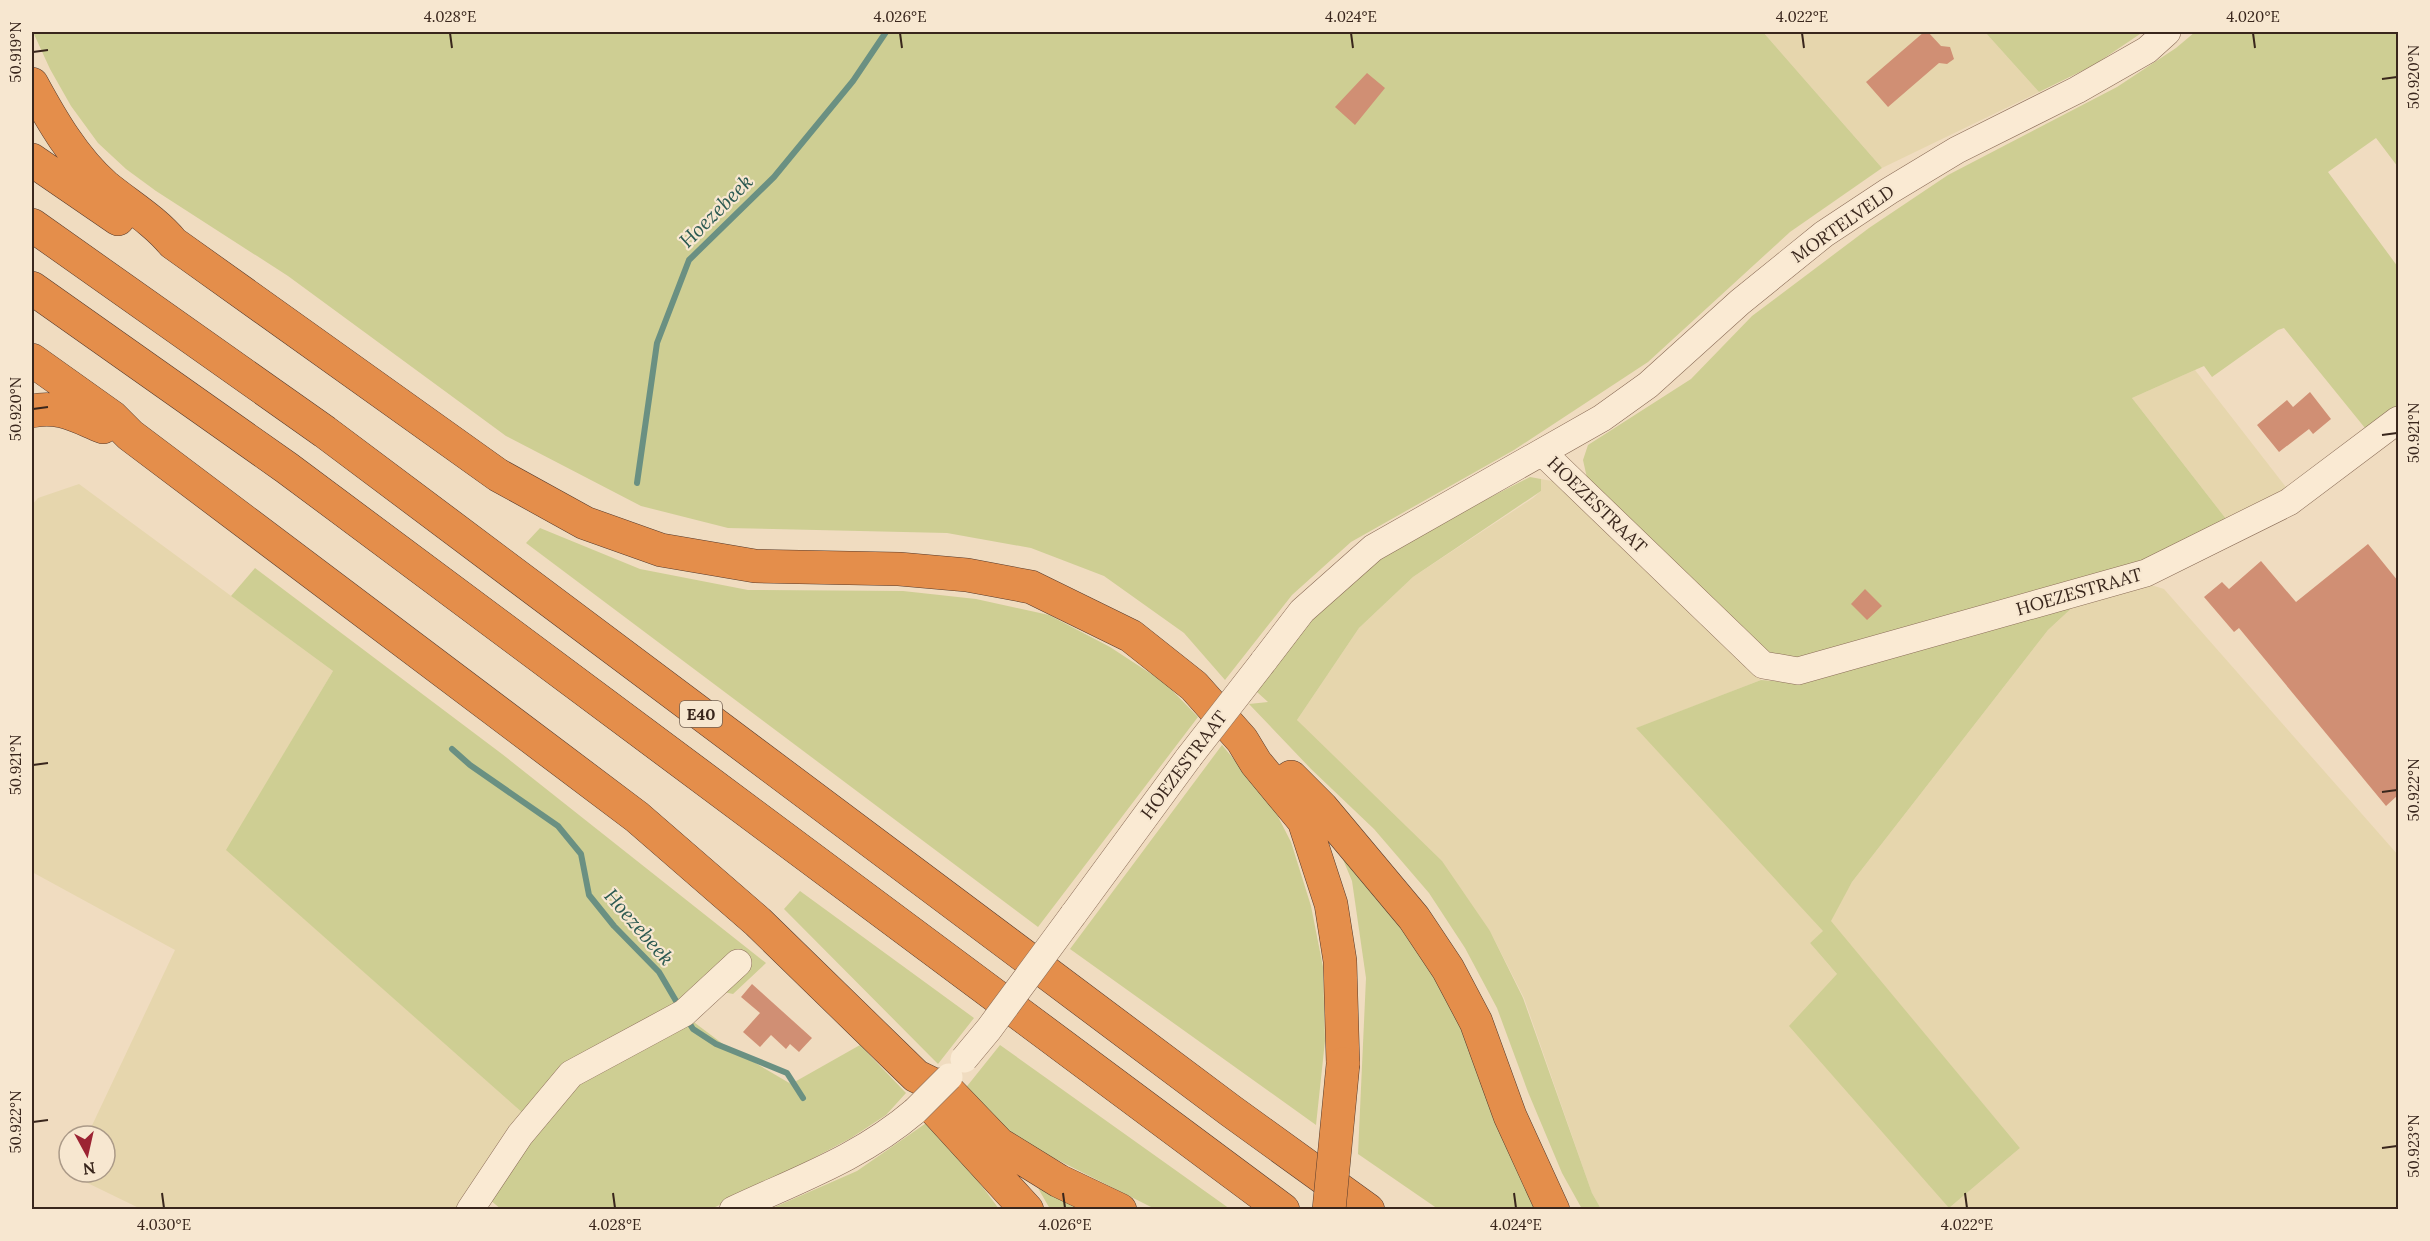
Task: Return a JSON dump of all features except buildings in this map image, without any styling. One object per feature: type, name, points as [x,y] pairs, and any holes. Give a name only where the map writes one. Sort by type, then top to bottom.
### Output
[{"type":"highway","points":[[32,84],[70,145],[103,184],[163,231],[173,243],[498,476],[585,523],[661,550],[755,566],[899,569],[967,575],[1031,587],[1131,636],[1194,686],[1242,740],[1256,763],[1304,821],[1331,904],[1340,961],[1343,1064],[1329,1209]]},
{"type":"highway","points":[[32,160],[151,241],[173,243]]},
{"type":"highway","name":"E40","points":[[32,225],[325,432],[1212,1097],[1368,1209]]},
{"type":"highway","points":[[32,288],[296,475],[1283,1209]]},
{"type":"highway","points":[[32,360],[112,417],[130,435],[637,818],[758,922],[916,1076],[949,1092],[999,1144],[1059,1181],[1120,1209]]},
{"type":"highway","points":[[32,411],[52,408],[73,412],[102,427],[130,435]]},
{"type":"highway","points":[[1242,740],[1268,753],[1322,808],[1414,918],[1448,969],[1476,1022],[1510,1116],[1553,1209]]},
{"type":"highway","points":[[916,1076],[930,1104],[1027,1209]]},
{"type":"street","name":"MORTELVELD","points":[[1543,453],[1602,418],[1648,385],[1740,302],[1824,234],[1958,150],[2077,90],[2147,50],[2167,32]]},
{"type":"street","name":"HOEZESTRAAT","points":[[733,1209],[842,1161],[885,1136],[915,1111],[989,1029],[1189,758],[1302,611],[1373,548],[1543,453],[1763,665],[1798,671],[2146,573],[2289,502],[2398,420]]},
{"type":"street","points":[[470,1209],[520,1135],[571,1074],[684,1013],[738,963]]},
{"type":"shaded area","points":[[1763,32],[1985,32],[2039,92],[1882,168]]},
{"type":"shaded area","points":[[2195,370],[2289,491],[2230,524],[2132,398]]},
{"type":"shaded area","points":[[1541,479],[1557,482],[1761,680],[1637,728],[1824,931],[1810,943],[1837,974],[1949,1208],[2020,1148],[1830,921],[1852,882],[2048,630],[2075,605],[2148,584],[2164,589],[2398,855],[2398,1209],[1601,1209],[1592,1193],[1524,998],[1490,931],[1297,720],[1359,628],[1413,577],[1533,498],[1541,491]]},
{"type":"shaded area","points":[[79,484],[333,671],[227,850],[525,1115],[465,1209],[141,1209],[90,1184],[117,1184],[117,1124],[93,1124],[175,950],[32,872],[32,505],[38,498]]},
{"type":"green space","points":[[33,32],[1763,32],[1882,168],[1790,232],[1648,362],[1514,450],[1351,542],[1292,595],[1225,680],[1184,633],[1104,576],[1031,548],[947,533],[728,528],[641,506],[506,436],[288,276],[156,191],[126,169],[98,143],[71,106]]},
{"type":"green space","points":[[1985,32],[2143,32],[2094,65],[2039,92]]},
{"type":"green space","points":[[2195,32],[2398,32],[2398,167],[2376,138],[2328,172],[2398,267],[2398,406],[2369,433],[2284,328],[2278,330],[2212,377],[2204,366],[2132,398],[2230,524],[2154,558],[1800,663],[1773,657],[1589,487],[1583,460],[1588,445],[1691,379],[1752,316],[1869,228],[1948,175],[2117,87],[2176,48]]},
{"type":"green space","points":[[1530,477],[1541,479],[1541,491],[1413,577],[1359,628],[1297,720],[1442,861],[1490,931],[1523,998],[1592,1193],[1601,1209],[1582,1209],[1562,1173],[1528,1092],[1497,1008],[1465,948],[1429,893],[1374,829],[1311,769],[1249,704],[1268,702],[1257,692],[1314,617],[1355,577],[1396,548]]},
{"type":"green space","points":[[540,528],[640,569],[748,590],[903,591],[976,599],[1049,615],[1110,647],[1165,683],[1198,717],[1038,927],[526,543]]},
{"type":"green space","points":[[255,568],[502,754],[766,963],[733,994],[705,988],[525,1115],[226,850],[333,671],[231,596]]},
{"type":"green space","points":[[2075,605],[2048,630],[1852,882],[1831,921],[2020,1148],[1949,1208],[1789,1026],[1837,974],[1810,943],[1823,931],[1636,728],[1761,680],[1787,682]]},
{"type":"green space","points":[[1222,745],[1272,805],[1291,842],[1311,906],[1323,967],[1325,1041],[1316,1125],[1070,949]]},
{"type":"green space","points":[[1337,845],[1447,986],[1543,1209],[1438,1209],[1358,1154],[1366,978],[1352,881]]},
{"type":"green space","points":[[800,891],[974,1018],[938,1064],[784,909]]},
{"type":"green space","points":[[687,1017],[723,1044],[791,1084],[860,1045],[906,1093],[886,1115],[851,1138],[763,1185],[711,1209],[501,1209],[485,1196],[574,1081]]},
{"type":"green space","points":[[1000,1045],[1230,1209],[1155,1209],[1012,1137],[964,1090]]},
{"type":"green space","points":[[932,1119],[999,1209],[768,1210],[857,1171]]},
{"type":"green space","points":[[1038,1188],[1082,1209],[1050,1209]]},
{"type":"waterway","name":"Hoezebeek","points":[[637,483],[657,343],[689,260],[774,177],[853,81],[886,32]]},
{"type":"waterway","name":"Hoezebeek","points":[[452,749],[470,765],[558,826],[581,854],[589,895],[614,926],[659,972],[679,1006]]},
{"type":"waterway","name":"Hoezebeek","points":[[688,1021],[693,1029],[716,1044],[787,1073],[803,1098]]}]
